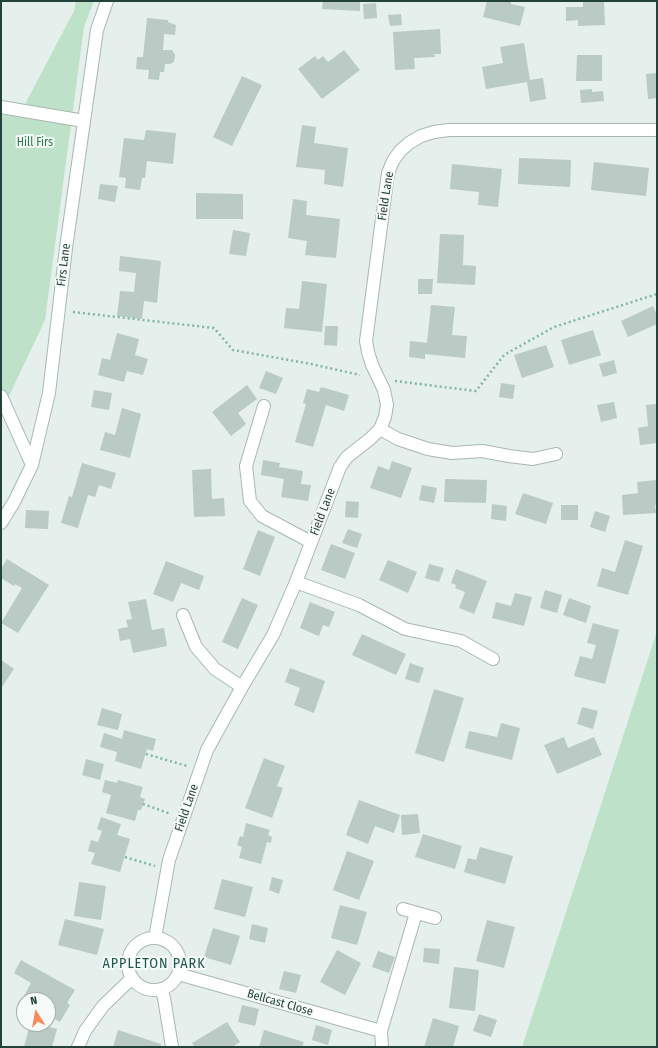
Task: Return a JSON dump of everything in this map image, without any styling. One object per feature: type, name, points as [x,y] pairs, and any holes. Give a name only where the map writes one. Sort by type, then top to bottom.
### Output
[{"type":"street","name":"Firs Lane","points":[[1,523],[14,502],[32,465],[49,393],[58,310],[97,30],[108,1]]},
{"type":"street","points":[[1,107],[84,121]]},
{"type":"street","name":"Field Lane","points":[[155,938],[169,860],[207,750],[273,635],[296,582],[340,467],[347,457],[380,429],[385,417],[387,405],[384,390],[368,352],[366,341],[388,173],[393,162],[400,151],[409,142],[434,132],[449,130],[657,130]]},
{"type":"street","points":[[1,396],[32,465]]},
{"type":"street","name":"Field Lane","points":[[264,406],[246,466],[250,501],[262,516],[311,542]]},
{"type":"street","points":[[380,429],[398,439],[428,449],[452,453],[482,451],[509,456],[533,458],[556,454]]},
{"type":"street","points":[[296,582],[359,605],[405,629],[461,641],[493,659]]},
{"type":"street","points":[[183,615],[196,647],[214,669],[242,687]]},
{"type":"street","points":[[403,909],[435,918]]},
{"type":"street","points":[[382,1047],[381,1031],[416,913]]},
{"type":"street","points":[[147,938],[155,938],[164,939],[171,943],[180,957],[181,966],[174,981],[168,986],[152,990],[137,984],[132,978],[128,962],[134,947],[147,938]]},
{"type":"street","name":"Bellcast Close","points":[[178,974],[381,1031]]},
{"type":"street","points":[[78,1047],[85,1031],[104,1006],[132,978]]},
{"type":"street","points":[[160,989],[164,998],[172,1047]]},
{"type":"path","points":[[58,310],[214,328],[233,350],[311,364],[379,379],[476,391],[504,355],[554,327],[657,294]]},
{"type":"path","points":[[146,754],[200,770]]},
{"type":"path","points":[[143,804],[184,817]]},
{"type":"path","points":[[125,857],[168,870]]},
{"type":"green space","name":"Hill Firs","points":[[76,1],[94,1],[84,27],[45,320],[1,413],[1,108],[22,110],[74,11]]},
{"type":"green space","points":[[657,631],[657,1047],[522,1047],[589,842]]},
{"type":"building","points":[[323,1],[360,1],[360,11],[322,9]]},
{"type":"building","points":[[487,1],[511,1],[511,4],[525,7],[520,26],[483,17]]},
{"type":"building","points":[[583,1],[604,1],[605,25],[578,26],[578,20],[566,21],[566,7],[583,7]]},
{"type":"building","points":[[376,3],[377,18],[364,19],[363,4]]},
{"type":"building","points":[[401,14],[402,25],[390,26],[388,15]]},
{"type":"building","points":[[147,18],[168,20],[168,22],[176,25],[175,35],[164,34],[163,50],[172,50],[175,55],[174,62],[165,64],[164,72],[160,72],[159,80],[148,79],[149,70],[136,69],[137,57],[143,57]]},
{"type":"building","points":[[440,29],[441,54],[434,54],[435,57],[414,58],[415,69],[395,70],[393,32]]},
{"type":"building","points":[[524,43],[530,80],[543,78],[546,99],[530,102],[527,82],[486,89],[482,67],[503,63],[500,47]]},
{"type":"building","points":[[344,50],[360,70],[322,99],[298,69],[315,56],[318,60],[323,56],[328,62]]},
{"type":"building","points":[[577,55],[602,55],[602,81],[576,81]]},
{"type":"building","points":[[657,73],[657,98],[648,99],[646,74]]},
{"type":"building","points":[[242,76],[262,85],[232,146],[213,137]]},
{"type":"building","points":[[592,89],[592,92],[603,91],[604,101],[581,103],[580,90]]},
{"type":"building","points":[[302,125],[316,127],[314,143],[348,148],[343,187],[324,184],[325,170],[296,167]]},
{"type":"building","points":[[146,130],[176,133],[173,164],[147,161],[145,178],[142,178],[140,190],[125,188],[126,178],[119,177],[124,138],[144,140]]},
{"type":"building","points":[[519,158],[571,160],[570,187],[518,184]]},
{"type":"building","points":[[594,162],[649,168],[646,196],[591,190]]},
{"type":"building","points":[[452,164],[502,169],[498,207],[478,205],[479,192],[450,189]]},
{"type":"building","points":[[100,184],[118,186],[115,202],[98,199]]},
{"type":"building","points":[[196,193],[243,194],[243,219],[196,219]]},
{"type":"building","points":[[293,199],[307,201],[306,215],[340,219],[336,258],[305,255],[307,241],[288,238]]},
{"type":"building","points":[[233,230],[250,233],[246,256],[229,254]]},
{"type":"building","points":[[440,234],[464,235],[463,265],[476,266],[475,285],[437,283]]},
{"type":"building","points":[[120,256],[161,261],[157,303],[144,301],[142,319],[117,316],[120,291],[134,292],[136,273],[119,271]]},
{"type":"building","points":[[418,279],[433,279],[432,294],[418,294]]},
{"type":"building","points":[[302,281],[327,284],[322,332],[284,328],[286,308],[299,309]]},
{"type":"building","points":[[431,305],[455,307],[452,335],[467,336],[465,358],[425,354],[425,359],[409,357],[410,341],[427,343]]},
{"type":"building","points":[[653,306],[657,315],[657,324],[628,337],[621,321]]},
{"type":"building","points":[[325,326],[338,326],[337,346],[324,345]]},
{"type":"building","points":[[593,330],[601,355],[569,365],[561,340]]},
{"type":"building","points":[[117,333],[139,339],[135,355],[148,359],[143,375],[127,371],[124,382],[98,375],[102,358],[110,360]]},
{"type":"building","points":[[546,345],[554,367],[522,378],[514,355]]},
{"type":"building","points":[[614,360],[617,373],[603,377],[599,364]]},
{"type":"building","points":[[266,371],[283,378],[276,394],[259,388]]},
{"type":"building","points":[[501,383],[515,385],[513,399],[499,397]]},
{"type":"building","points":[[247,385],[257,399],[238,413],[246,424],[231,436],[212,412]]},
{"type":"building","points":[[321,387],[349,395],[344,411],[326,405],[313,447],[295,442],[306,404],[303,403],[307,389],[319,392]]},
{"type":"building","points":[[94,390],[112,393],[109,410],[91,407]]},
{"type":"building","points":[[614,402],[617,418],[601,422],[597,405]]},
{"type":"building","points":[[657,404],[657,443],[640,445],[638,428],[648,426],[646,405]]},
{"type":"building","points":[[122,408],[141,414],[130,458],[100,450],[105,432],[115,435]]},
{"type":"building","points":[[263,460],[280,463],[279,467],[303,471],[301,484],[311,485],[308,501],[281,497],[284,479],[261,475]]},
{"type":"building","points":[[392,461],[412,468],[401,498],[370,488],[378,466],[389,470]]},
{"type":"building","points":[[82,463],[116,473],[111,489],[99,485],[95,497],[88,495],[78,528],[61,523],[69,496],[72,497]]},
{"type":"building","points":[[211,469],[212,499],[224,498],[225,516],[194,517],[192,470]]},
{"type":"building","points":[[445,479],[487,480],[486,503],[444,502]]},
{"type":"building","points":[[657,480],[657,505],[655,505],[656,513],[623,515],[622,495],[638,493],[637,482]]},
{"type":"building","points":[[422,485],[437,488],[434,503],[419,500]]},
{"type":"building","points":[[523,493],[553,503],[546,524],[515,514]]},
{"type":"building","points":[[346,501],[359,502],[358,518],[345,517]]},
{"type":"building","points":[[492,504],[507,506],[506,521],[491,519]]},
{"type":"building","points":[[561,505],[578,505],[578,520],[561,520]]},
{"type":"building","points":[[26,510],[49,511],[48,529],[25,528]]},
{"type":"building","points":[[595,511],[610,516],[605,532],[590,527]]},
{"type":"building","points":[[348,529],[362,534],[357,548],[342,543]]},
{"type":"building","points":[[258,530],[275,537],[260,576],[243,569]]},
{"type":"building","points":[[625,540],[643,546],[628,595],[597,586],[602,568],[615,572]]},
{"type":"building","points":[[331,544],[355,553],[345,579],[321,570]]},
{"type":"building","points":[[7,559],[49,585],[18,633],[1,623],[22,588],[15,584],[14,586],[1,578],[1,569]]},
{"type":"building","points":[[388,560],[417,572],[408,593],[379,580]]},
{"type":"building","points":[[166,561],[204,576],[199,590],[181,583],[173,602],[153,594]]},
{"type":"building","points":[[429,564],[444,568],[439,582],[425,578]]},
{"type":"building","points":[[456,569],[487,581],[474,614],[459,608],[465,592],[455,588],[456,585],[451,583]]},
{"type":"building","points":[[545,590],[562,595],[557,613],[540,608]]},
{"type":"building","points":[[515,593],[532,597],[524,626],[492,618],[496,602],[511,606]]},
{"type":"building","points":[[242,598],[258,605],[238,649],[222,642]]},
{"type":"building","points":[[569,598],[591,606],[586,623],[563,615]]},
{"type":"building","points":[[146,599],[152,630],[164,628],[167,646],[133,653],[130,639],[120,641],[118,629],[128,627],[126,620],[132,619],[128,602]]},
{"type":"building","points":[[310,602],[335,612],[329,627],[323,625],[319,636],[300,628]]},
{"type":"building","points":[[593,623],[619,630],[605,684],[574,676],[580,656],[592,659],[596,645],[587,643]]},
{"type":"building","points":[[362,634],[406,654],[396,675],[352,655]]},
{"type":"building","points":[[1,660],[14,669],[1,688]]},
{"type":"building","points":[[410,663],[424,668],[419,683],[405,679]]},
{"type":"building","points":[[290,668],[325,681],[314,713],[294,705],[300,688],[285,682]]},
{"type":"building","points":[[434,689],[464,698],[444,762],[415,753]]},
{"type":"building","points":[[582,707],[598,711],[593,729],[577,724]]},
{"type":"building","points":[[102,708],[122,714],[118,730],[97,725]]},
{"type":"building","points":[[501,723],[520,728],[512,760],[465,748],[469,731],[497,737]]},
{"type":"building","points":[[124,730],[156,739],[153,751],[147,749],[141,769],[115,761],[117,752],[100,747],[104,733],[122,739]]},
{"type":"building","points":[[564,737],[568,748],[594,737],[602,755],[557,774],[544,745]]},
{"type":"building","points":[[264,758],[285,766],[277,786],[283,788],[272,818],[245,808]]},
{"type":"building","points":[[86,759],[104,764],[100,780],[82,775]]},
{"type":"building","points":[[105,780],[117,783],[118,780],[143,787],[140,797],[145,799],[141,810],[138,810],[135,821],[106,813],[111,795],[102,792]]},
{"type":"building","points":[[359,800],[400,815],[394,833],[375,826],[368,844],[346,835]]},
{"type":"building","points":[[418,814],[420,833],[402,835],[401,815]]},
{"type":"building","points":[[101,817],[121,824],[117,835],[130,839],[120,872],[91,864],[95,853],[88,851],[91,840],[98,842],[102,831],[97,829]]},
{"type":"building","points":[[246,823],[270,830],[268,835],[272,837],[271,843],[267,842],[261,864],[239,858],[242,847],[237,845],[240,836],[243,837]]},
{"type":"building","points":[[423,834],[462,846],[455,869],[415,857]]},
{"type":"building","points":[[480,847],[513,856],[505,884],[464,872],[468,858],[476,860]]},
{"type":"building","points":[[347,851],[374,861],[359,900],[333,890]]},
{"type":"building","points":[[272,877],[283,880],[279,894],[269,890]]},
{"type":"building","points":[[222,879],[253,887],[245,917],[214,909]]},
{"type":"building","points":[[79,882],[106,886],[101,920],[74,916]]},
{"type":"building","points":[[340,905],[367,912],[357,945],[331,938]]},
{"type":"building","points":[[65,919],[104,929],[97,955],[58,945]]},
{"type":"building","points":[[487,920],[515,927],[504,968],[476,961]]},
{"type":"building","points":[[252,924],[268,928],[265,943],[249,939]]},
{"type":"building","points":[[213,928],[240,936],[231,965],[204,957]]},
{"type":"building","points":[[424,948],[440,949],[439,964],[423,962]]},
{"type":"building","points":[[337,950],[361,963],[345,995],[320,982]]},
{"type":"building","points":[[378,951],[395,957],[389,973],[372,967]]},
{"type":"building","points":[[21,960],[75,990],[67,1003],[70,1005],[60,1022],[56,1020],[56,992],[26,992],[31,983],[14,973]]},
{"type":"building","points":[[454,967],[479,970],[475,1011],[449,1008]]},
{"type":"building","points":[[284,971],[301,975],[296,993],[279,989]]},
{"type":"building","points":[[242,1005],[259,1009],[255,1026],[238,1022]]},
{"type":"building","points":[[479,1014],[497,1020],[491,1037],[473,1031]]},
{"type":"building","points":[[433,1018],[459,1026],[453,1047],[424,1047]]},
{"type":"building","points":[[227,1022],[240,1042],[232,1047],[195,1047],[192,1043]]},
{"type":"building","points":[[316,1025],[332,1030],[328,1045],[312,1040]]},
{"type":"building","points":[[57,1029],[52,1047],[24,1047],[28,1032],[56,1032]]},
{"type":"building","points":[[118,1030],[161,1044],[161,1047],[113,1047]]},
{"type":"building","points":[[264,1030],[304,1042],[302,1047],[259,1047]]},
{"type":"district","name":"APPLETON PARK","points":[[154,964]]}]
